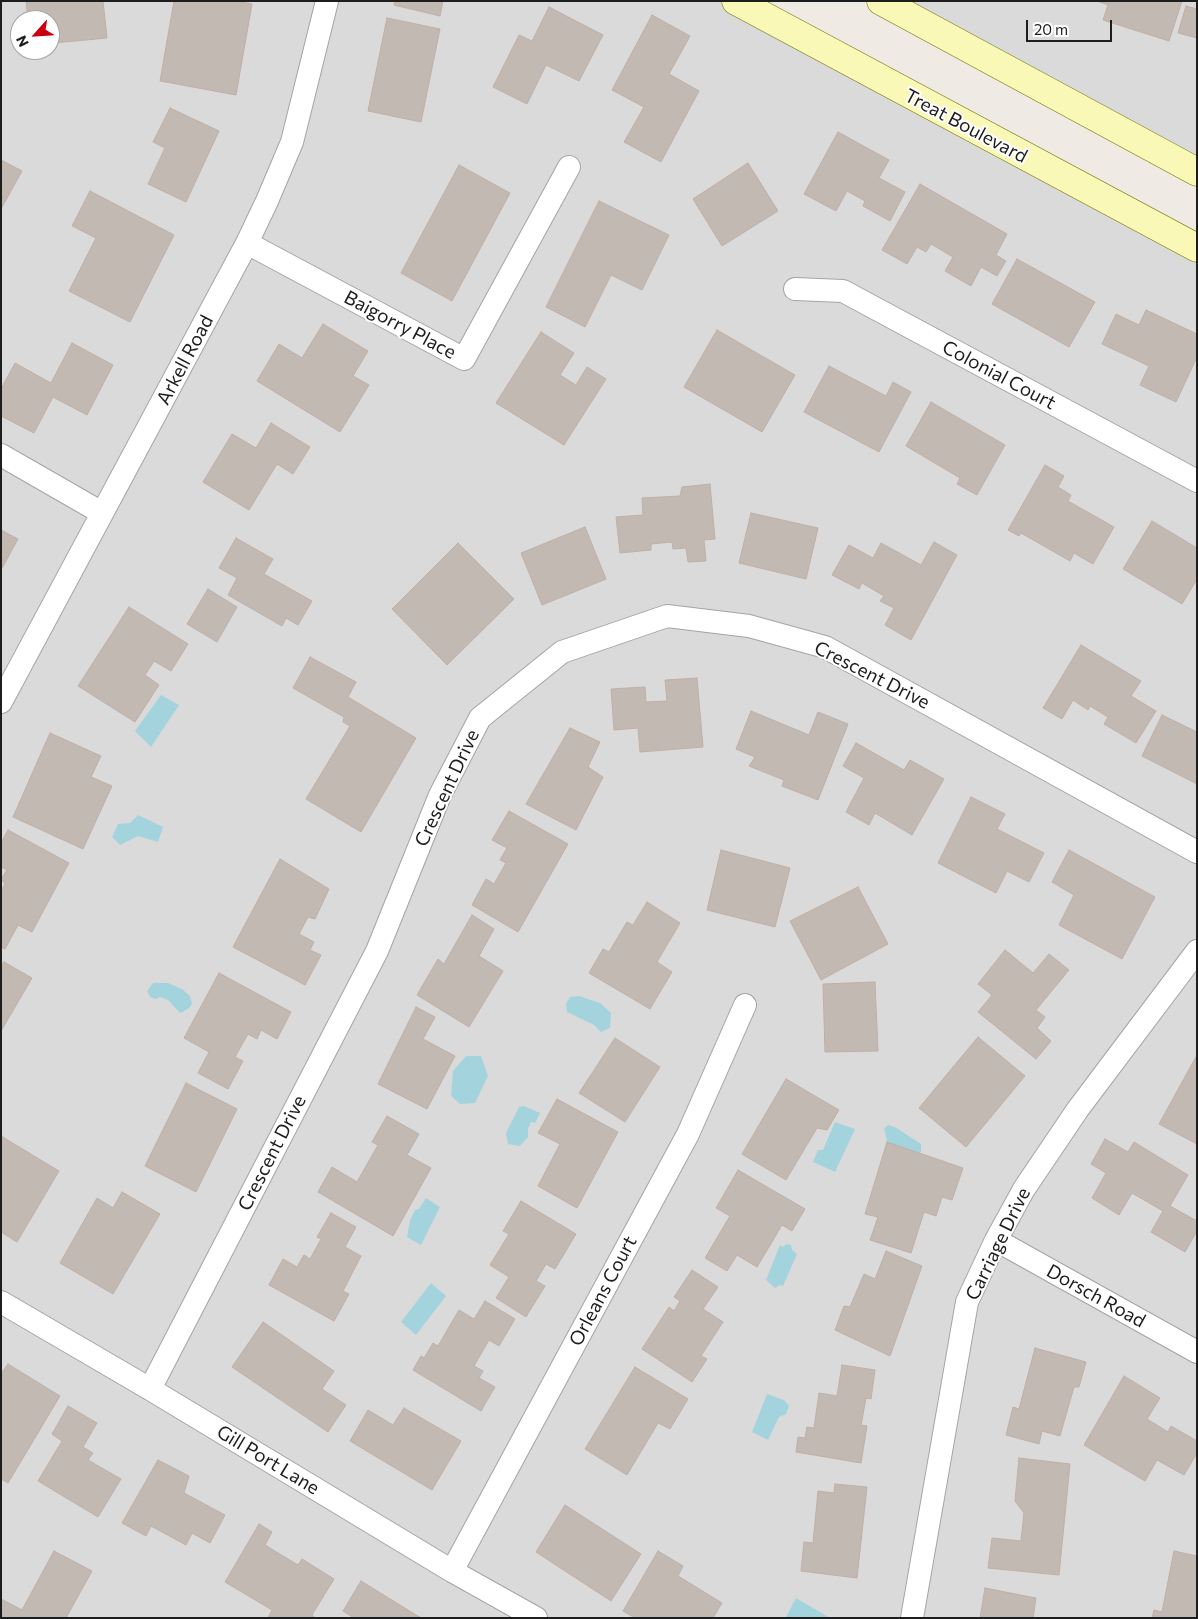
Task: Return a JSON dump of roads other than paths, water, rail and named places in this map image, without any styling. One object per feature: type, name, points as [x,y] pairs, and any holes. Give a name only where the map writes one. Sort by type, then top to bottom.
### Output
[{"type":"main road","name":"Treat Boulevard","points":[[736,1],[1197,248]]},
{"type":"main road","points":[[881,1],[1197,172]]},
{"type":"street","name":"Arkell Road","points":[[1,702],[247,243],[292,142],[328,1]]},
{"type":"street","name":"Baigorry Place","points":[[247,243],[464,359],[570,167]]},
{"type":"street","name":"Colonial Court","points":[[795,289],[843,291],[1197,481]]},
{"type":"street","points":[[1,455],[102,513]]},
{"type":"street","name":"Crescent Drive","points":[[150,1389],[377,951],[440,795],[480,718],[562,652],[667,616],[749,626],[825,647],[1197,852]]},
{"type":"street","name":"Carriage Drive","points":[[912,1618],[967,1302],[996,1240],[1024,1189],[1078,1109],[1197,951]]},
{"type":"street","name":"Orleans Court","points":[[452,1571],[688,1134],[745,1005]]},
{"type":"street","name":"Dorsch Road","points":[[996,1240],[1197,1352]]},
{"type":"street","name":"Gill Port Lane","points":[[1,1302],[150,1389],[452,1571],[536,1618]]},
{"type":"water","points":[[161,695],[179,705],[151,747],[135,731]]},
{"type":"water","points":[[138,815],[163,827],[158,842],[138,836],[120,845],[112,837],[118,824],[130,823]]},
{"type":"water","points":[[153,983],[168,983],[182,989],[190,996],[192,1004],[188,1009],[180,1013],[168,1000],[160,997],[156,999],[150,997],[147,991]]},
{"type":"water","points":[[579,996],[600,1003],[611,1013],[610,1028],[601,1032],[594,1025],[567,1012],[566,1004],[570,997]]},
{"type":"water","points":[[466,1056],[481,1056],[488,1076],[475,1103],[460,1104],[451,1096],[453,1071]]},
{"type":"water","points":[[524,1106],[540,1113],[535,1123],[531,1122],[528,1129],[528,1137],[520,1146],[508,1144],[506,1133],[519,1107]]},
{"type":"water","points":[[835,1122],[855,1129],[835,1172],[813,1162],[818,1150],[823,1150]]},
{"type":"water","points":[[888,1125],[895,1127],[921,1144],[921,1152],[915,1157],[888,1144],[884,1129]]},
{"type":"water","points":[[426,1198],[440,1207],[421,1245],[407,1237],[410,1220],[415,1210],[419,1209]]},
{"type":"water","points":[[787,1244],[791,1245],[792,1250],[797,1254],[783,1286],[780,1285],[775,1288],[766,1280],[780,1245],[783,1247]]},
{"type":"water","points":[[431,1283],[446,1296],[416,1335],[401,1322]]},
{"type":"water","points":[[767,1394],[784,1400],[789,1406],[786,1414],[779,1417],[768,1440],[752,1432]]},
{"type":"water","points":[[796,1598],[830,1618],[786,1617]]}]
